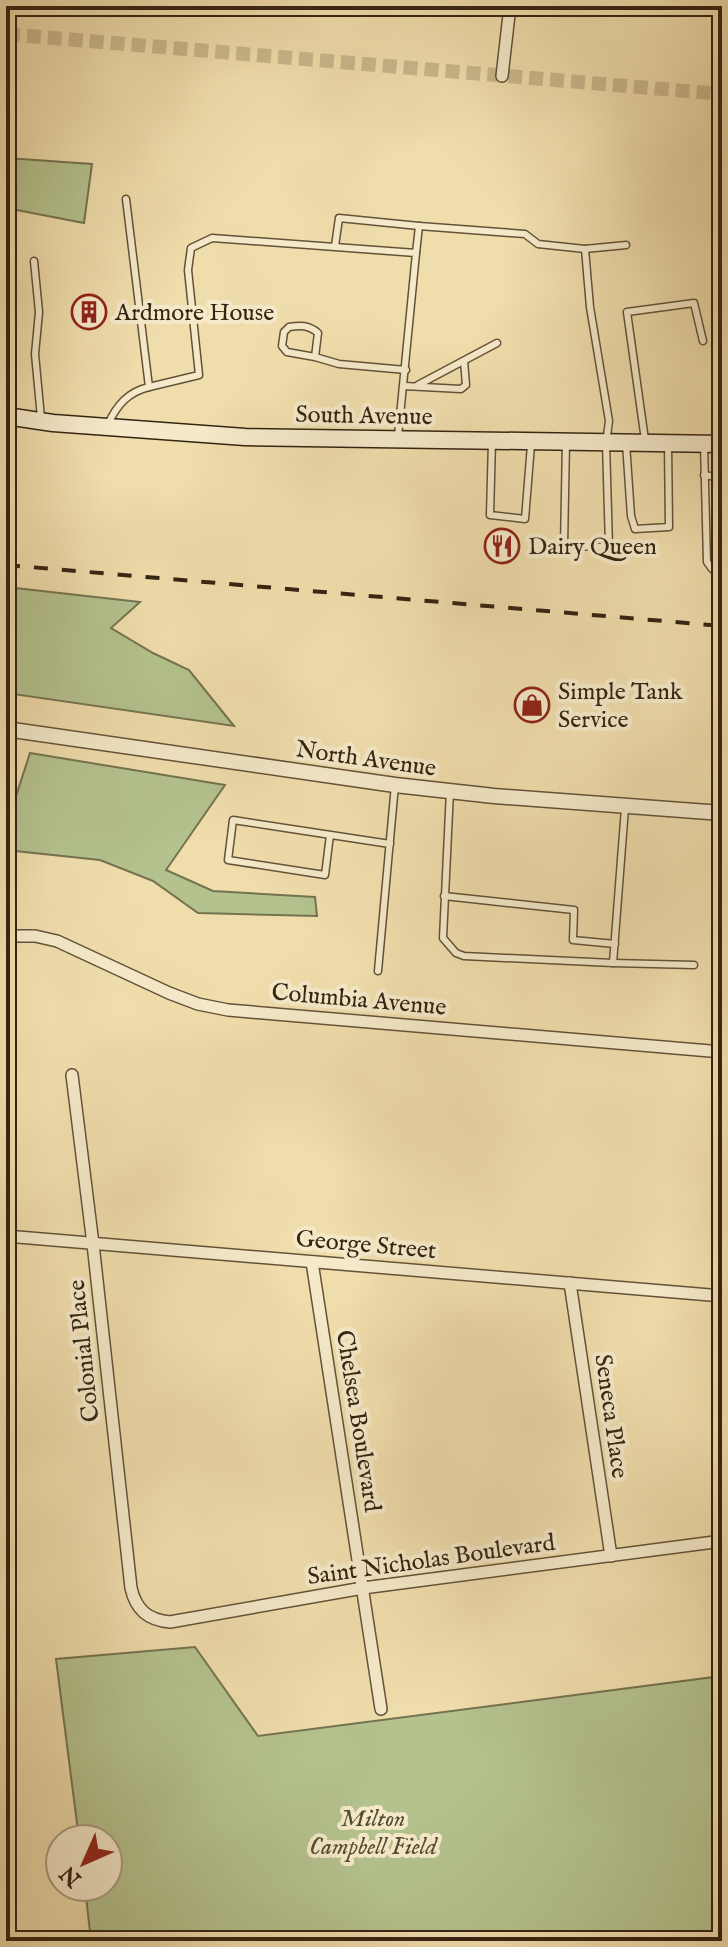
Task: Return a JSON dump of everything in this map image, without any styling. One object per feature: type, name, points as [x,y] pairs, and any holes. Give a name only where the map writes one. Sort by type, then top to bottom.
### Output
[{"type":"main road","name":"South Avenue","points":[[6,413],[41,421],[245,437],[722,444]]},
{"type":"street","points":[[502,76],[510,6]]},
{"type":"street","name":"North Avenue","points":[[6,729],[395,785],[722,813]]},
{"type":"street","name":"Columbia Avenue","points":[[6,936],[35,936],[57,941],[169,993],[198,1004],[228,1010],[722,1052]]},
{"type":"street","name":"Colonial Place","points":[[72,1075],[131,1588],[139,1609],[148,1617]]},
{"type":"street","name":"George Street","points":[[6,1236],[722,1296]]},
{"type":"street","name":"Chelsea Boulevard","points":[[312,1262],[381,1709]]},
{"type":"street","name":"Seneca Place","points":[[570,1283],[611,1556]]},
{"type":"street","name":"Saint Nicholas Boulevard","points":[[148,1617],[170,1622],[363,1588],[722,1541]]},
{"type":"lane","points":[[126,199],[149,387]]},
{"type":"lane","points":[[335,246],[339,218],[525,234],[538,244],[585,249],[626,245]]},
{"type":"lane","points":[[398,440],[419,226]]},
{"type":"lane","points":[[106,427],[118,405],[141,389],[199,375],[188,270],[191,248],[212,238],[416,253]]},
{"type":"lane","points":[[566,442],[564,546],[609,547],[606,443],[609,421],[590,307],[585,249]]},
{"type":"lane","points":[[34,261],[39,312],[35,354],[41,421]]},
{"type":"lane","points":[[646,443],[627,312],[694,303],[703,341]]},
{"type":"lane","points":[[315,357],[318,333],[313,328],[300,325],[289,327],[284,332],[282,346],[287,352],[339,364],[406,370]]},
{"type":"lane","points":[[418,385],[497,343]]},
{"type":"lane","points":[[404,386],[461,389],[466,385],[464,361]]},
{"type":"lane","points":[[6,380],[9,392],[6,413]]},
{"type":"lane","points":[[492,441],[490,515],[525,519],[532,442]]},
{"type":"lane","points":[[626,443],[631,516],[635,529],[669,527],[668,444]]},
{"type":"lane","points":[[704,444],[707,562],[712,569],[722,573]]},
{"type":"lane","points":[[704,475],[722,478]]},
{"type":"lane","points":[[378,971],[395,785]]},
{"type":"lane","points":[[450,791],[443,938],[456,953],[464,956],[694,965]]},
{"type":"lane","points":[[613,963],[625,806]]},
{"type":"lane","points":[[330,835],[325,875],[228,860],[233,820],[390,844]]},
{"type":"lane","points":[[444,896],[574,910],[573,940],[615,944]]},
{"type":"green space","points":[[6,158],[92,164],[84,223],[6,208]]},
{"type":"green space","points":[[6,587],[140,602],[111,628],[189,670],[234,726],[6,693]]},
{"type":"green space","points":[[30,753],[225,785],[166,870],[213,891],[315,897],[317,916],[198,913],[153,881],[100,860],[6,850],[6,803],[16,796]]},
{"type":"green space","name":"Milton Campbell Field","points":[[195,1647],[258,1736],[722,1676],[722,1941],[91,1941],[87,1903],[124,1903],[124,1823],[77,1823],[56,1659]]},
{"type":"tunnel","points":[[6,34],[722,94]]},
{"type":"railway","points":[[6,565],[722,626]]},
{"type":"place","name":"Ardmore House","points":[[89,312]]},
{"type":"place","name":"Dairy Queen","points":[[502,546]]},
{"type":"place","name":"Simple Tank Service","points":[[532,705]]}]
